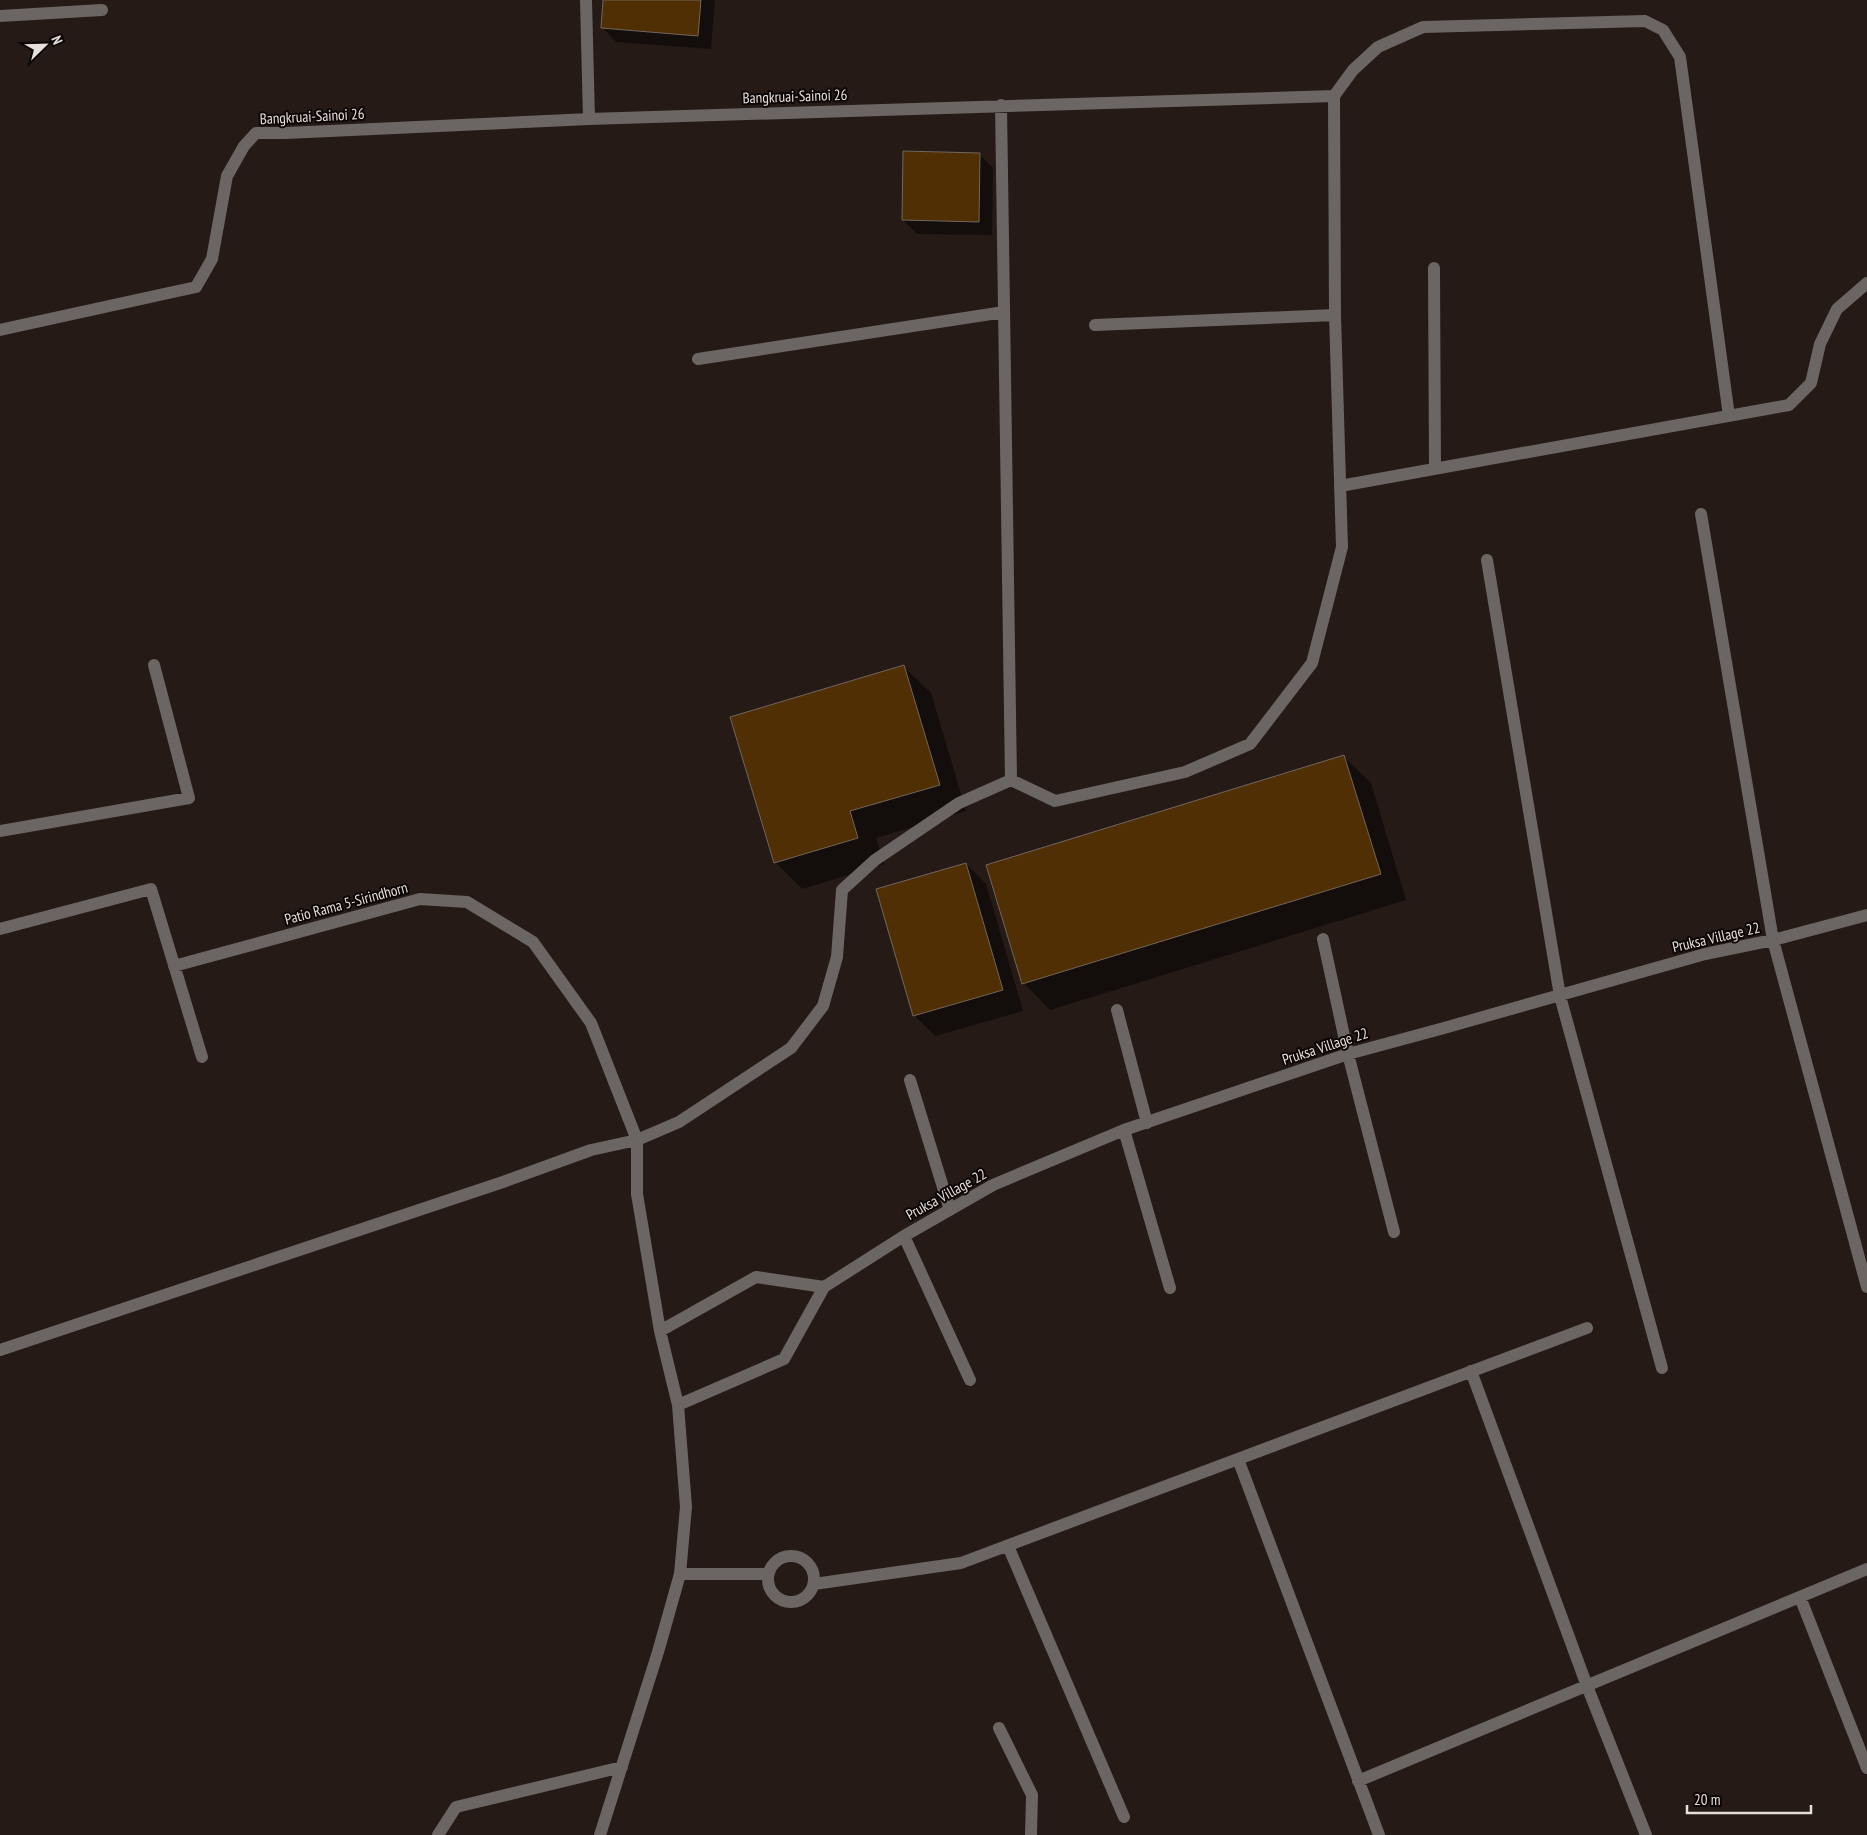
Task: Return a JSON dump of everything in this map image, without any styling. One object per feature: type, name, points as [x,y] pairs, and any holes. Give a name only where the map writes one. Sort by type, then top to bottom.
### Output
[{"type":"street","points":[[586,0],[589,119]]},
{"type":"street","points":[[0,16],[102,10]]},
{"type":"street","points":[[1011,780],[1054,801],[1186,772],[1250,744],[1312,663],[1342,547],[1336,315],[1334,96],[1353,70],[1378,47],[1424,27],[1646,21],[1663,30],[1680,57],[1729,416]]},
{"type":"street","name":"Bangkruai-Sainoi 26","points":[[0,330],[196,287],[212,259],[227,176],[244,146],[256,133],[589,119],[1334,96]]},
{"type":"street","points":[[1002,105],[1011,780]]},
{"type":"street","points":[[1434,268],[1435,469]]},
{"type":"street","points":[[1340,486],[1789,405],[1811,383],[1820,344],[1837,309],[1867,283]]},
{"type":"street","points":[[698,359],[1004,312]]},
{"type":"street","points":[[1095,325],[1336,315]]},
{"type":"street","points":[[1701,514],[1773,940],[1867,1287]]},
{"type":"street","points":[[1487,560],[1560,996],[1662,1368]]},
{"type":"street","points":[[0,831],[189,798],[154,665]]},
{"type":"street","points":[[0,1350],[503,1182],[591,1150],[636,1140],[678,1122],[791,1048],[823,1006],[837,957],[842,890],[876,860],[959,804],[1011,780]]},
{"type":"street","points":[[0,929],[152,889],[202,1057]]},
{"type":"street","name":"Patio Rama 5-Sirindhorn","points":[[174,966],[420,899],[467,902],[533,942],[591,1023],[636,1140],[637,1194],[660,1331],[678,1405],[686,1507],[680,1574],[658,1652],[600,1835]]},
{"type":"street","name":"Pruksa Village 22","points":[[824,1287],[904,1236],[993,1185],[1124,1130],[1348,1054],[1705,954],[1773,940],[1867,915]]},
{"type":"street","points":[[1323,939],[1348,1054],[1394,1232]]},
{"type":"street","points":[[1117,1010],[1147,1123]]},
{"type":"street","points":[[910,1080],[950,1210]]},
{"type":"street","points":[[1124,1130],[1170,1288]]},
{"type":"street","points":[[904,1236],[970,1380]]},
{"type":"street","points":[[660,1331],[756,1277],[824,1287],[784,1359],[678,1405]]},
{"type":"street","points":[[814,1584],[961,1563],[1586,1328]]},
{"type":"street","points":[[1471,1371],[1587,1686],[1646,1835]]},
{"type":"street","points":[[1238,1459],[1379,1835]]},
{"type":"street","points":[[1008,1546],[1124,1818]]},
{"type":"street","points":[[796,1555],[810,1566],[813,1571],[814,1584],[808,1594],[798,1601],[786,1602],[775,1596],[768,1586],[768,1574],[773,1563],[783,1556],[796,1555]]},
{"type":"street","points":[[1358,1781],[1867,1569]]},
{"type":"street","points":[[680,1574],[768,1574]]},
{"type":"street","points":[[1800,1597],[1867,1768]]},
{"type":"street","points":[[999,1728],[1032,1795],[1031,1835]]},
{"type":"street","points":[[438,1835],[456,1807],[622,1767]]},
{"type":"building","points":[[603,0],[701,0],[698,36],[601,28]]},
{"type":"building","points":[[903,151],[980,153],[979,222],[902,220]]},
{"type":"building","points":[[904,665],[940,785],[850,811],[858,838],[774,863],[730,717]]},
{"type":"building","points":[[1344,755],[1381,874],[1022,984],[986,865]]},
{"type":"building","points":[[966,863],[1003,990],[913,1016],[876,889]]}]
